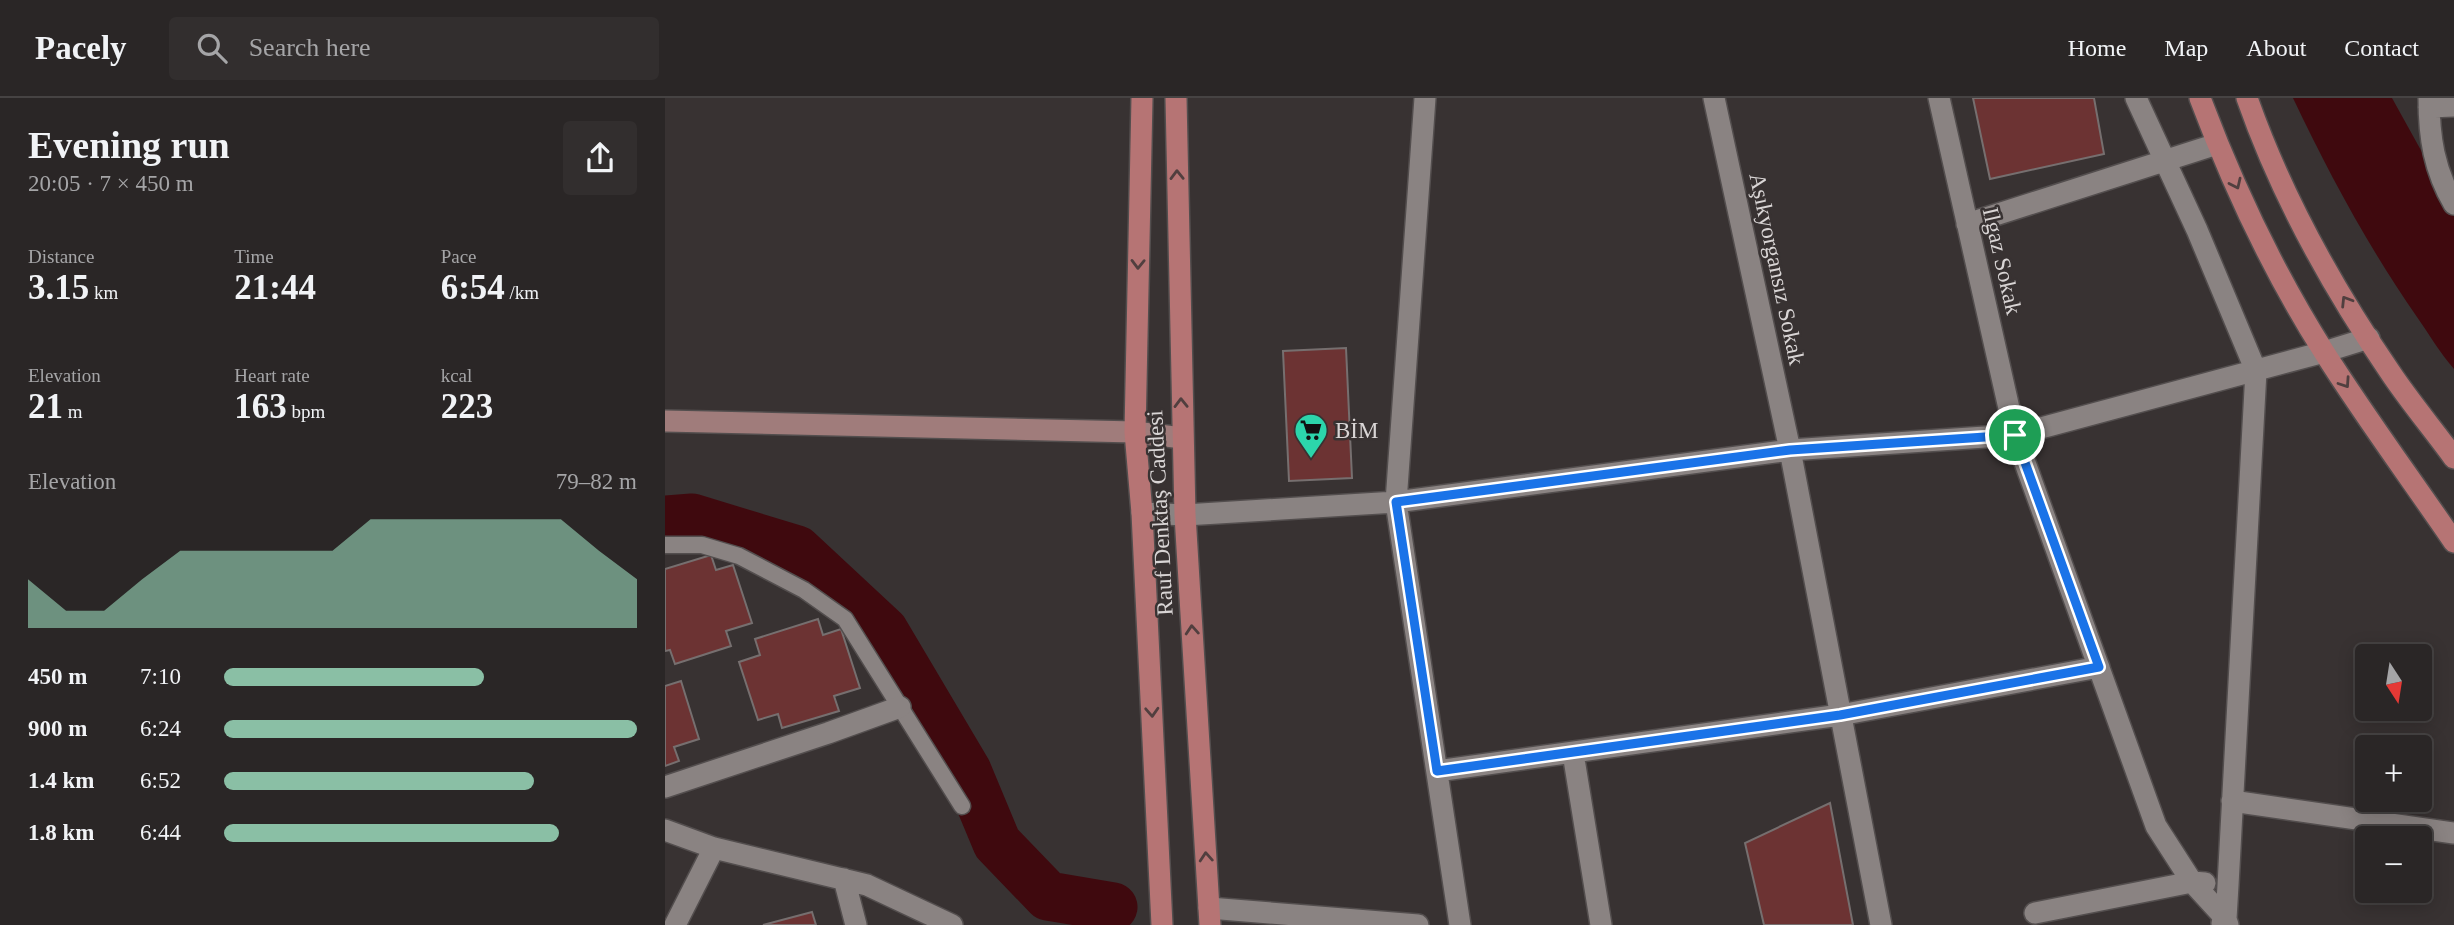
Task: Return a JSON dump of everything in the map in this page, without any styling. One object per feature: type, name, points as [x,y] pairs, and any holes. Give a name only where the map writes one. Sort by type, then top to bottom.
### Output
[{"type":"main road","name":"Rauf Denktaş Caddesi","points":[[1142,98],[1135,432],[1142,513],[1162,925]]},
{"type":"main road","name":"Rauf Denktaş Caddesi","points":[[1176,98],[1185,516],[1210,917]]},
{"type":"main road","points":[[2200,98],[2217,144],[2274,264],[2324,352],[2454,542]]},
{"type":"main road","points":[[2247,98],[2276,171],[2308,240],[2390,372],[2454,458]]},
{"type":"street","points":[[1425,98],[1396,502],[1460,925]]},
{"type":"street","name":"Aşıkyorgansız Sokak","points":[[1714,98],[1790,450],[1881,925]]},
{"type":"street","name":"Ilgaz Sokak","points":[[1939,98],[2015,435],[2156,826],[2192,882],[2225,923]]},
{"type":"street","points":[[2136,98],[2197,230],[2256,371],[2225,923]]},
{"type":"street","points":[[2454,106],[2429,102],[2431,150],[2438,172],[2454,204]]},
{"type":"street","points":[[1967,225],[2217,144]]},
{"type":"street","points":[[1142,513],[1185,516],[1396,502],[1790,450],[2015,435],[2369,338]]},
{"type":"street","points":[[665,421],[1135,432],[1182,438]]},
{"type":"street","points":[[1437,771],[1840,715],[2099,667]]},
{"type":"street","points":[[665,787],[900,706]]},
{"type":"street","points":[[1573,753],[1601,925]]},
{"type":"street","points":[[2232,801],[2454,833]]},
{"type":"street","points":[[665,830],[715,848],[867,885],[952,925]]},
{"type":"street","points":[[675,925],[715,848]]},
{"type":"street","points":[[844,879],[856,925]]},
{"type":"street","points":[[2035,913],[2192,882],[2228,885]]},
{"type":"street","points":[[1210,917],[1418,925]]},
{"type":"lane","points":[[665,545],[683,544],[721,549],[772,572],[845,619],[963,806]]},
{"type":"shaded area","points":[[2293,98],[2392,98],[2454,210],[2454,369],[2399,291],[2366,237]]},
{"type":"building","points":[[1973,98],[2094,98],[2104,154],[1990,179]]},
{"type":"building","points":[[1346,348],[1352,478],[1289,481],[1283,351]]},
{"type":"building","points":[[711,555],[716,570],[733,565],[752,623],[726,631],[731,646],[675,664],[670,650],[665,651],[665,569]]},
{"type":"building","points":[[818,619],[823,635],[841,629],[860,688],[834,696],[839,711],[782,728],[778,714],[758,720],[739,662],[760,655],[755,639]]},
{"type":"building","points":[[681,681],[699,739],[674,747],[679,761],[665,766],[665,686]]},
{"type":"building","points":[[1830,803],[1853,925],[1764,925],[1745,843]]},
{"type":"building","points":[[812,912],[816,925],[763,925]]},
{"type":"waterway","points":[[665,520],[692,518],[797,550],[884,631],[967,771],[997,843],[1048,896],[1113,907]]},
{"type":"place","name":"BİM","points":[[1311,460]]},
{"type":"route","points":[[2015,435],[2099,667],[1840,715],[1437,771],[1396,502],[1790,450],[2015,435]]}]
